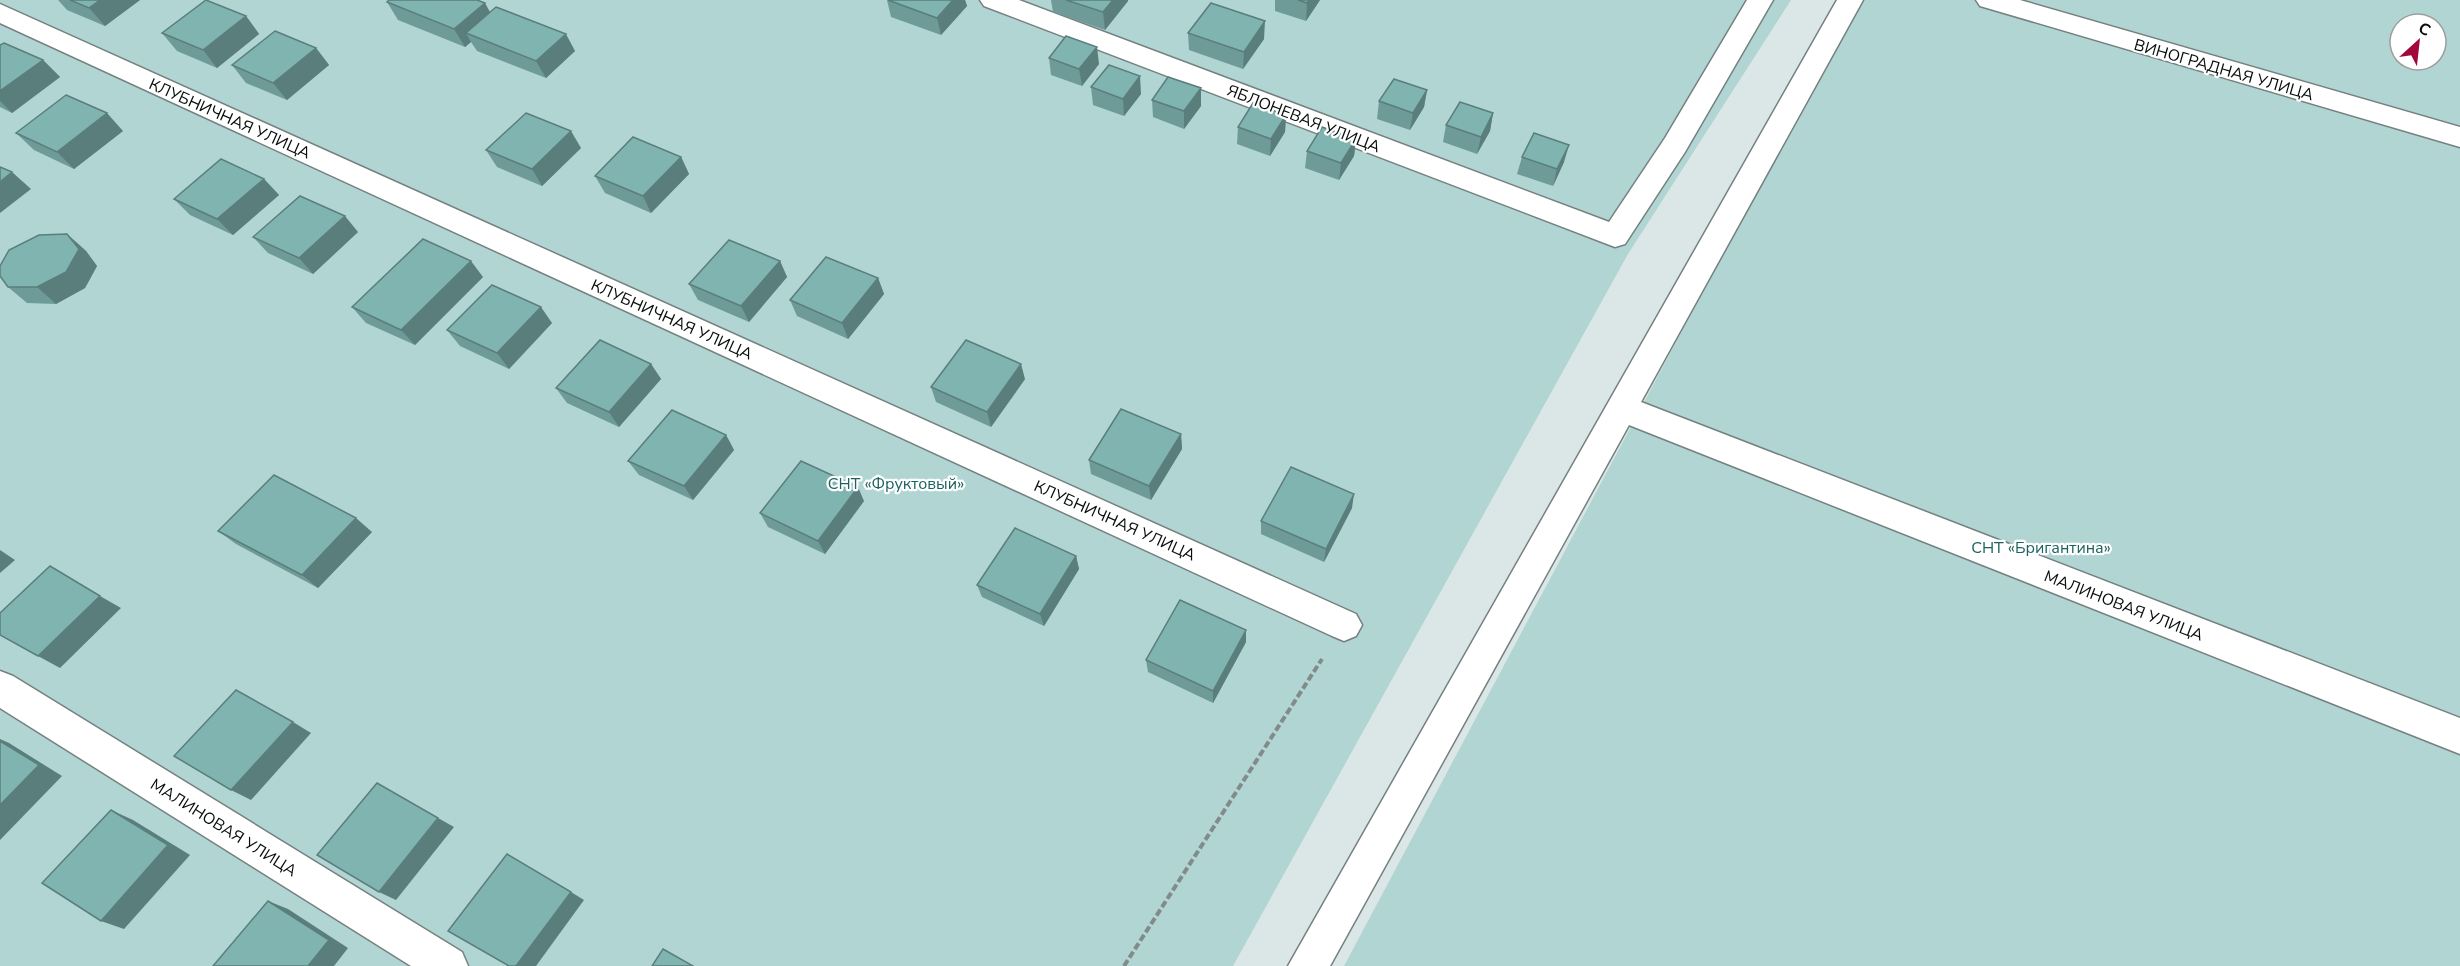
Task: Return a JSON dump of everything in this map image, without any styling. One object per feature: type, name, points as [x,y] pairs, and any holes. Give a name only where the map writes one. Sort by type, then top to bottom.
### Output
[{"type":"street","name":"ЯБЛОНЕВАЯ УЛИЦА","points":[[993,0],[1615,236],[1675,145],[1760,0]]},
{"type":"street","points":[[1308,966],[1850,0]]},
{"type":"street","name":"ВИНОГРАДНАЯ УЛИЦА","points":[[1989,0],[2460,137]]},
{"type":"street","name":"КЛУБНИЧНАЯ УЛИЦА","points":[[0,13],[1344,625]]},
{"type":"street","name":"МАЛИНОВАЯ УЛИЦА","points":[[1621,408],[2460,736]]},
{"type":"street","name":"МАЛИНОВАЯ УЛИЦА","points":[[0,688],[448,966]]},
{"type":"path","points":[[1124,966],[1344,625]]},
{"type":"green space","name":"СНТ «Фруктовый»","points":[[0,0],[1791,0],[1628,254],[1233,966],[0,966]]},
{"type":"green space","name":"СНТ «Бригантина»","points":[[1858,0],[2460,0],[2460,966],[1344,966]]},
{"type":"building","points":[[70,0],[100,0],[89,8]]},
{"type":"building","points":[[206,0],[246,16],[203,50],[162,33]]},
{"type":"building","points":[[389,0],[477,0],[485,3],[454,29],[387,2]]},
{"type":"building","points":[[888,0],[953,0],[937,18]]},
{"type":"building","points":[[1066,0],[1113,0],[1103,12]]},
{"type":"building","points":[[1211,3],[1265,21],[1244,52],[1188,33]]},
{"type":"building","points":[[496,7],[566,34],[536,61],[466,33]]},
{"type":"building","points":[[275,31],[316,48],[273,83],[232,65]]},
{"type":"building","points":[[1066,36],[1097,47],[1079,69],[1049,58]]},
{"type":"building","points":[[4,43],[43,60],[0,91],[0,45]]},
{"type":"building","points":[[1109,65],[1140,76],[1123,99],[1091,87]]},
{"type":"building","points":[[1168,77],[1201,88],[1184,111],[1152,100]]},
{"type":"building","points":[[1394,79],[1427,90],[1413,113],[1379,101]]},
{"type":"building","points":[[66,95],[107,113],[57,152],[16,133]]},
{"type":"building","points":[[1460,102],[1493,113],[1481,137],[1446,125]]},
{"type":"building","points":[[1253,103],[1286,115],[1271,139],[1238,127]]},
{"type":"building","points":[[526,113],[571,131],[532,169],[486,150]]},
{"type":"building","points":[[1322,127],[1356,139],[1341,163],[1307,151]]},
{"type":"building","points":[[1534,133],[1569,145],[1557,169],[1522,157]]},
{"type":"building","points":[[633,137],[681,157],[643,196],[595,176]]},
{"type":"building","points":[[221,159],[264,179],[217,219],[174,199]]},
{"type":"building","points":[[0,167],[12,172],[0,182]]},
{"type":"building","points":[[300,196],[345,216],[299,258],[253,237]]},
{"type":"building","points":[[67,234],[79,249],[66,272],[37,287],[8,287],[0,276],[0,266],[9,250],[39,235]]},
{"type":"building","points":[[423,239],[471,261],[401,330],[352,307]]},
{"type":"building","points":[[729,240],[780,261],[741,306],[689,284]]},
{"type":"building","points":[[826,257],[878,278],[842,323],[790,300]]},
{"type":"building","points":[[492,285],[541,307],[497,353],[447,330]]},
{"type":"building","points":[[600,340],[651,364],[609,412],[556,388]]},
{"type":"building","points":[[966,340],[1021,364],[987,412],[931,387]]},
{"type":"building","points":[[1121,409],[1181,434],[1149,486],[1089,460]]},
{"type":"building","points":[[672,410],[726,435],[684,486],[628,461]]},
{"type":"building","points":[[801,461],[858,487],[818,541],[760,513]]},
{"type":"building","points":[[1291,467],[1354,494],[1326,549],[1261,521]]},
{"type":"building","points":[[274,475],[356,518],[302,575],[218,531]]},
{"type":"building","points":[[1015,528],[1076,556],[1040,614],[977,585]]},
{"type":"building","points":[[50,566],[100,596],[38,656],[0,635],[0,613]]},
{"type":"building","points":[[1180,600],[1246,630],[1213,691],[1146,660]]},
{"type":"building","points":[[236,690],[293,722],[231,790],[174,756]]},
{"type":"building","points":[[0,741],[39,765],[0,805]]},
{"type":"building","points":[[377,783],[438,818],[379,892],[317,855]]},
{"type":"building","points":[[111,810],[168,845],[101,921],[42,883]]},
{"type":"building","points":[[507,854],[571,892],[516,966],[509,966],[448,931]]},
{"type":"building","points":[[268,901],[329,940],[308,966],[213,966]]},
{"type":"building","points":[[663,949],[693,966],[652,966]]}]
